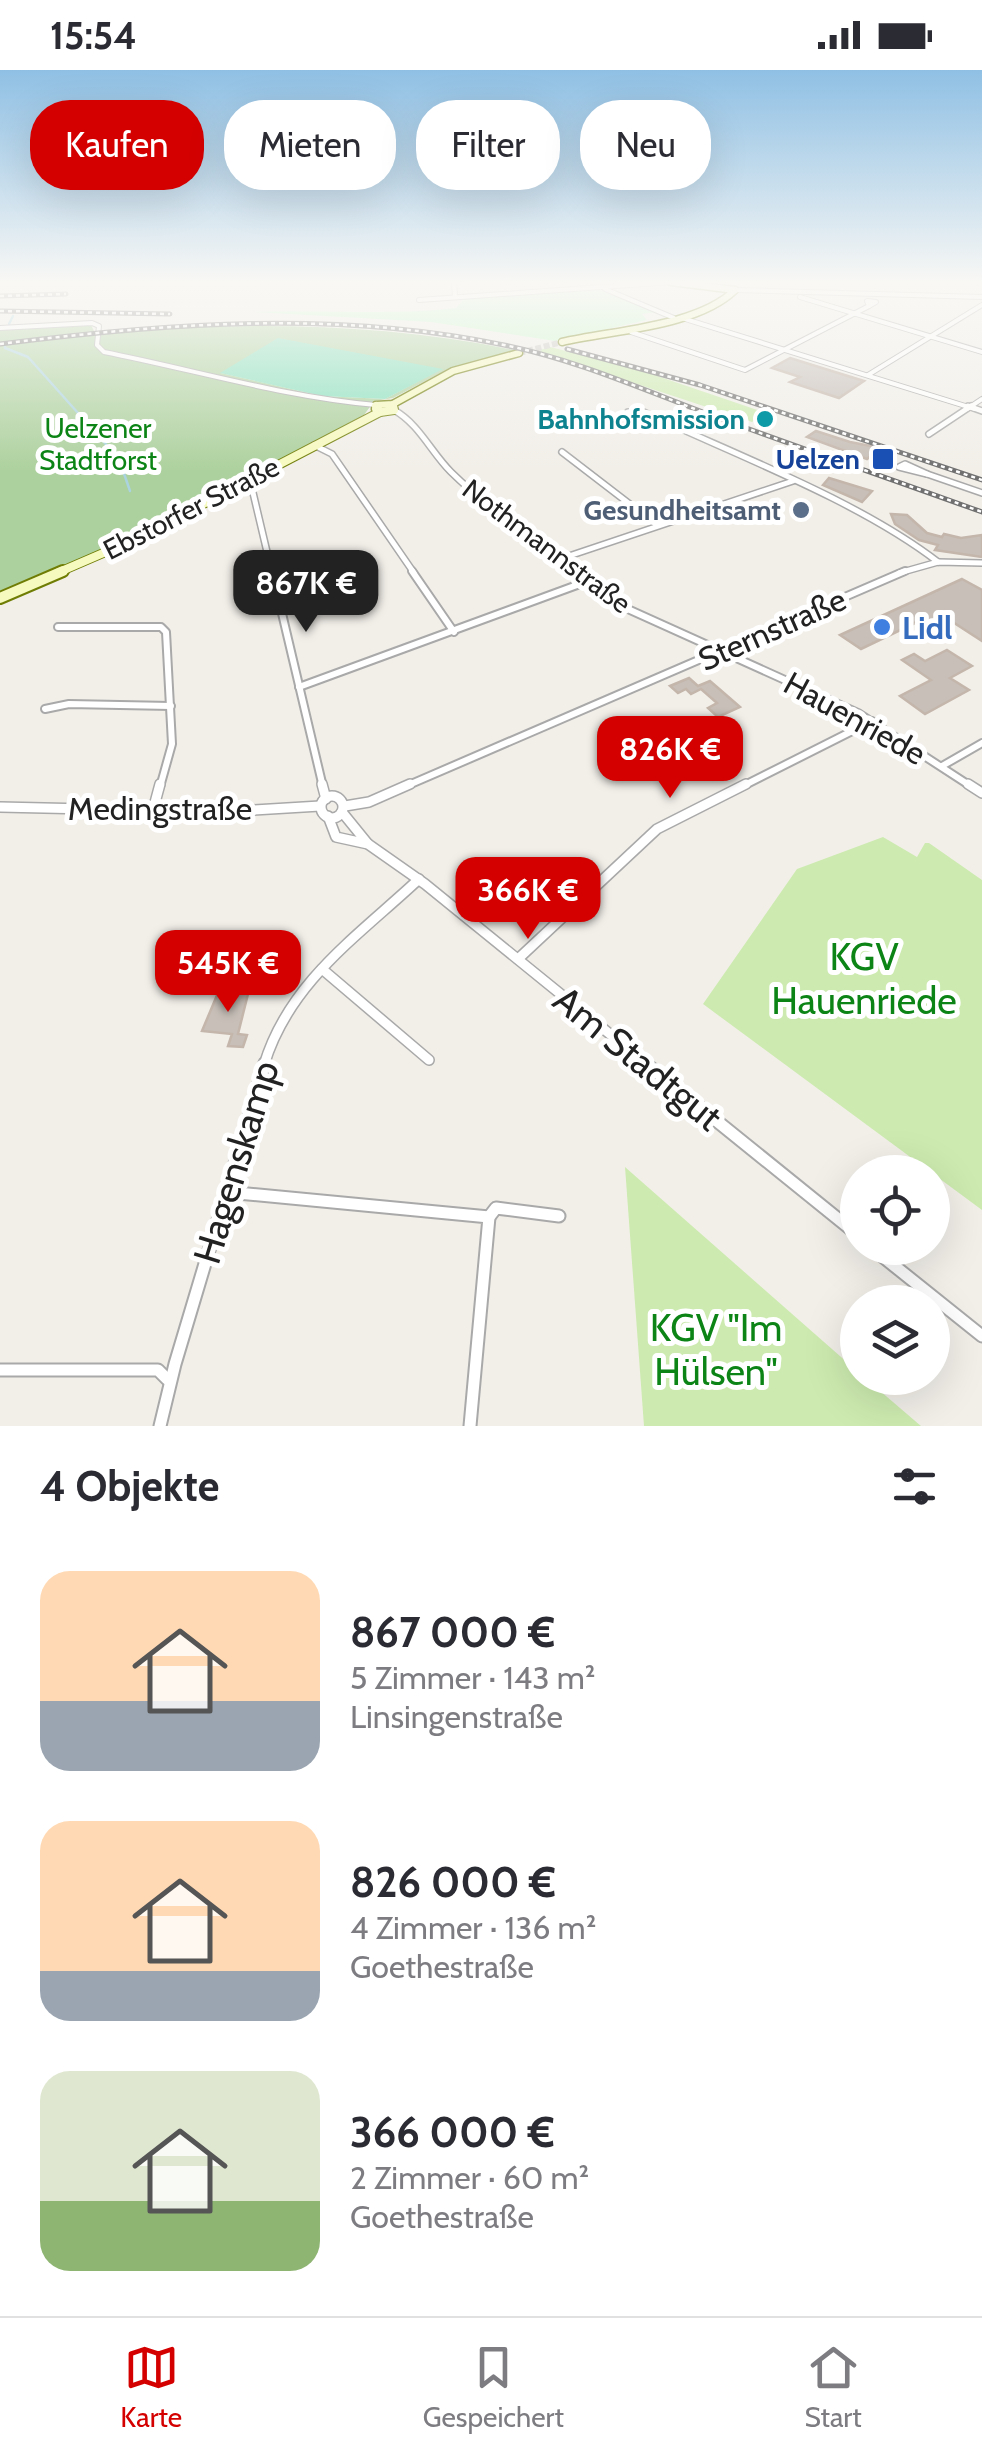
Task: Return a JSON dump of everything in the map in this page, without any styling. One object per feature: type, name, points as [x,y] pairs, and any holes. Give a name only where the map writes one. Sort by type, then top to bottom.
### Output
[{"type":"main road","points":[[394,407],[444,374],[519,353]]},
{"type":"main road","name":"Ebstorfer Straße","points":[[0,598],[128,543],[378,409],[394,407]]},
{"type":"street","points":[[96,345],[104,352],[212,373],[308,398],[378,409]]},
{"type":"street","points":[[671,345],[745,370],[796,345]]},
{"type":"street","points":[[774,345],[982,411]]},
{"type":"street","points":[[868,375],[916,345]]},
{"type":"street","points":[[929,434],[982,399]]},
{"type":"street","name":"Nothmannstraße","points":[[394,407],[408,418],[461,482],[557,560],[646,620],[724,650]]},
{"type":"street","points":[[628,412],[644,412],[793,481],[912,542],[938,562]]},
{"type":"street","points":[[314,445],[332,454],[454,632]]},
{"type":"street","points":[[562,452],[657,525]]},
{"type":"street","points":[[927,474],[982,493]]},
{"type":"street","points":[[250,480],[299,687],[323,802],[320,811],[328,816],[336,837],[368,844]]},
{"type":"street","points":[[557,560],[793,481]]},
{"type":"street","name":"Sternstraße","points":[[328,816],[369,802],[906,570],[938,562],[982,563]]},
{"type":"street","points":[[299,687],[588,582]]},
{"type":"street","points":[[58,628],[161,627],[166,632],[170,762],[154,810]]},
{"type":"street","name":"Hauenriede","points":[[724,650],[872,721],[982,793]]},
{"type":"street","points":[[46,709],[69,704],[171,706]]},
{"type":"street","points":[[518,959],[657,829],[872,721]]},
{"type":"street","points":[[942,766],[982,743]]},
{"type":"street","points":[[323,802],[341,798],[343,809],[368,844]]},
{"type":"street","name":"Medingstraße","points":[[0,807],[220,812],[323,802]]},
{"type":"street","name":"Am Stadtgut","points":[[368,844],[419,879],[840,1221]]},
{"type":"street","name":"Hagenskamp","points":[[160,1426],[167,1402],[167,1379],[184,1341],[266,1058],[282,1018],[302,988],[419,879]]},
{"type":"street","points":[[322,969],[429,1060]]},
{"type":"street","points":[[227,1192],[489,1217]]},
{"type":"street","points":[[470,1426],[489,1217],[496,1208],[559,1216]]},
{"type":"street","points":[[893,1265],[982,1336]]},
{"type":"street","points":[[0,1370],[158,1370],[167,1379]]},
{"type":"green space","name":"Uelzener Stadtforst","points":[[0,345],[489,345],[519,351],[448,369],[393,398],[374,401],[364,415],[274,463],[0,595]],"holes":[[[441,369],[385,399],[322,396],[221,373]]]},
{"type":"green space","points":[[266,345],[317,345],[443,369],[385,399],[322,396],[220,373]]},
{"type":"green space","points":[[550,347],[631,367],[766,413],[752,422],[537,351]]},
{"type":"green space","name":"KGV Hauenriede","points":[[883,837],[917,857],[925,843],[929,843],[982,880],[982,1210],[950,1186],[950,1155],[908,1155],[703,1004],[797,869]]},
{"type":"green space","name":"KGV \"Im Hülsen\"","points":[[625,1167],[840,1356],[840,1395],[885,1395],[921,1426],[644,1426]]},
{"type":"building","points":[[790,358],[864,381],[839,398],[790,382],[800,377],[772,368]]},
{"type":"building","points":[[816,431],[881,448],[867,459],[807,437]]},
{"type":"building","points":[[829,478],[872,491],[862,502],[823,485]]},
{"type":"building","points":[[891,514],[907,515],[927,533],[942,537],[982,535],[982,557],[935,550],[938,545],[919,540],[895,524]]},
{"type":"building","points":[[962,579],[982,590],[982,641],[948,619],[928,629],[917,622],[861,649],[840,635]]},
{"type":"building","points":[[947,650],[972,666],[950,678],[969,690],[925,714],[900,696],[931,680],[902,660],[914,654],[925,661]]},
{"type":"building","points":[[689,678],[698,686],[710,681],[740,707],[718,717],[708,708],[717,703],[701,689],[691,694],[686,689],[678,693],[670,686]]},
{"type":"building","points":[[220,988],[249,990],[238,1034],[247,1035],[243,1047],[228,1046],[232,1034],[202,1031]]},
{"type":"waterway","points":[[5,345],[28,357],[119,459],[130,491]]},
{"type":"tunnel","points":[[519,353],[549,345]]},
{"type":"railway","points":[[505,345],[586,368],[982,512]]},
{"type":"railway","points":[[567,349],[700,385],[982,480]]},
{"type":"place","name":"Bahnhofsmission","points":[[765,419]]},
{"type":"place","name":"Uelzen","points":[[883,459]]},
{"type":"place","name":"Gesundheitsamt","points":[[801,510]]},
{"type":"place","name":"Lidl","points":[[882,627]]}]
